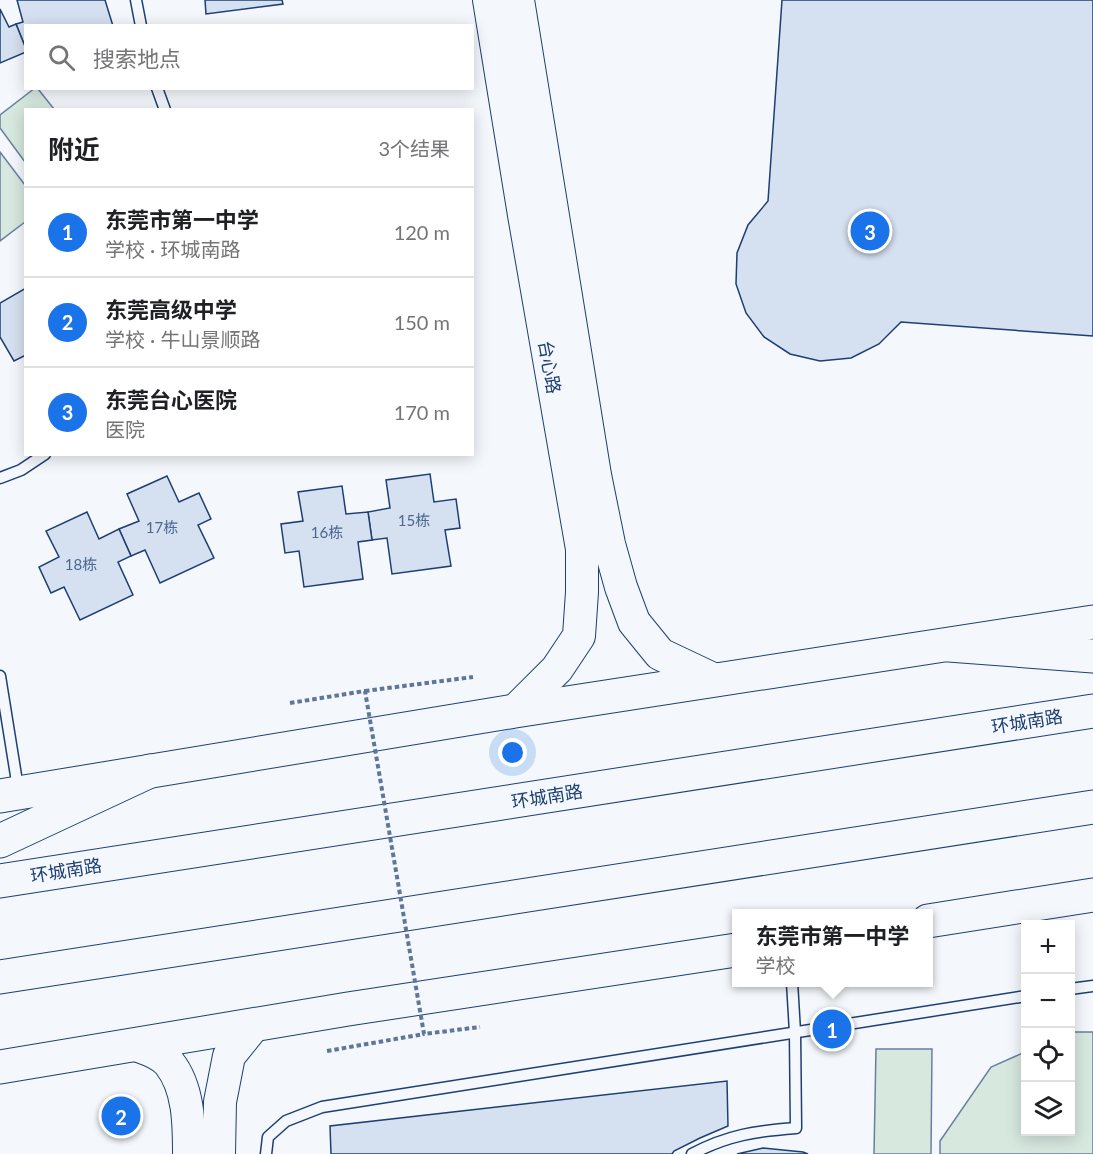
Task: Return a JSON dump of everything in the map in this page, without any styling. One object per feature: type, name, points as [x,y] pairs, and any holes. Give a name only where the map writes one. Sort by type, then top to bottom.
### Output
[{"type":"main road","name":"台心路","points":[[489,0],[582,549],[579,636],[557,669],[514,711]]},
{"type":"main road","name":"台心路","points":[[518,0],[595,475],[609,544],[621,587],[634,622],[660,654],[715,680]]},
{"type":"main road","points":[[9,794],[514,711],[1093,622]]},
{"type":"main road","points":[[949,645],[1093,656]]},
{"type":"main road","name":"环城南路","points":[[0,881],[1093,711]]},
{"type":"main road","points":[[0,841],[150,771]]},
{"type":"main road","points":[[0,977],[1086,810]]},
{"type":"main road","points":[[933,920],[1093,895]]},
{"type":"main road","points":[[0,1068],[348,1008],[732,951]]},
{"type":"main road","points":[[219,1154],[220,1102],[229,1056],[254,1025]]},
{"type":"main road","points":[[136,1045],[157,1053],[169,1063],[182,1087],[187,1108],[189,1154]]},
{"type":"lane","points":[[136,0],[141,24]]},
{"type":"lane","points":[[158,90],[164,108]]},
{"type":"lane","points":[[0,478],[21,470],[42,456]]},
{"type":"lane","points":[[0,676],[9,794]]},
{"type":"lane","points":[[1075,988],[1093,986]]},
{"type":"lane","points":[[692,1154],[737,1135],[796,1128],[792,987]]},
{"type":"lane","points":[[266,1154],[268,1137],[286,1121],[322,1107],[1021,997]]},
{"type":"path","points":[[290,703],[472,677]]},
{"type":"path","points":[[365,691],[424,1034]]},
{"type":"path","points":[[327,1051],[480,1027]]},
{"type":"shaded area","points":[[32,90],[39,90],[53,108],[24,108],[24,161],[0,128],[0,115]]},
{"type":"shaded area","points":[[0,152],[24,184],[24,223],[0,241]]},
{"type":"shaded area","points":[[1075,1032],[1093,1032],[1093,1154],[940,1154],[940,1141],[991,1067],[1021,1054],[1021,1136],[1075,1136]]},
{"type":"shaded area","points":[[876,1049],[932,1049],[931,1154],[874,1154]]},
{"type":"building","points":[[17,0],[105,0],[112,24],[24,24],[24,44],[16,24],[23,22]]},
{"type":"building","points":[[205,0],[282,0],[283,4],[206,14]]},
{"type":"building","points":[[782,0],[1093,0],[1093,336],[901,322],[879,344],[851,358],[820,361],[790,354],[764,337],[746,313],[736,284],[737,253],[748,225],[768,201]]},
{"type":"building","points":[[0,9],[9,27],[16,24],[24,44],[24,53],[0,63]]},
{"type":"building","points":[[24,289],[24,356],[14,361],[0,337],[0,303]]},
{"type":"building","points":[[430,474],[434,502],[456,499],[460,528],[445,530],[451,566],[392,574],[387,538],[372,540],[368,512],[390,508],[386,480]]},
{"type":"building","points":[[167,476],[179,502],[199,493],[211,519],[198,525],[214,558],[160,583],[145,550],[131,556],[119,529],[139,521],[127,494]]},
{"type":"building","points":[[342,486],[346,514],[368,512],[372,540],[358,542],[363,579],[304,587],[299,551],[285,553],[281,524],[303,521],[298,492]]},
{"type":"building","points":[[87,512],[99,539],[119,529],[131,556],[118,562],[133,595],[80,620],[64,587],[51,593],[39,567],[59,557],[46,531]]},
{"type":"building","points":[[727,1081],[728,1126],[672,1154],[331,1154],[330,1126]]},
{"type":"building","points":[[763,1148],[803,1152],[808,1154],[737,1154]]},
{"type":"place","name":"东莞台心医院","points":[[870,231]]},
{"type":"place","name":"东莞市第一中学","points":[[832,1029]]},
{"type":"place","name":"东莞高级中学","points":[[121,1116]]}]
